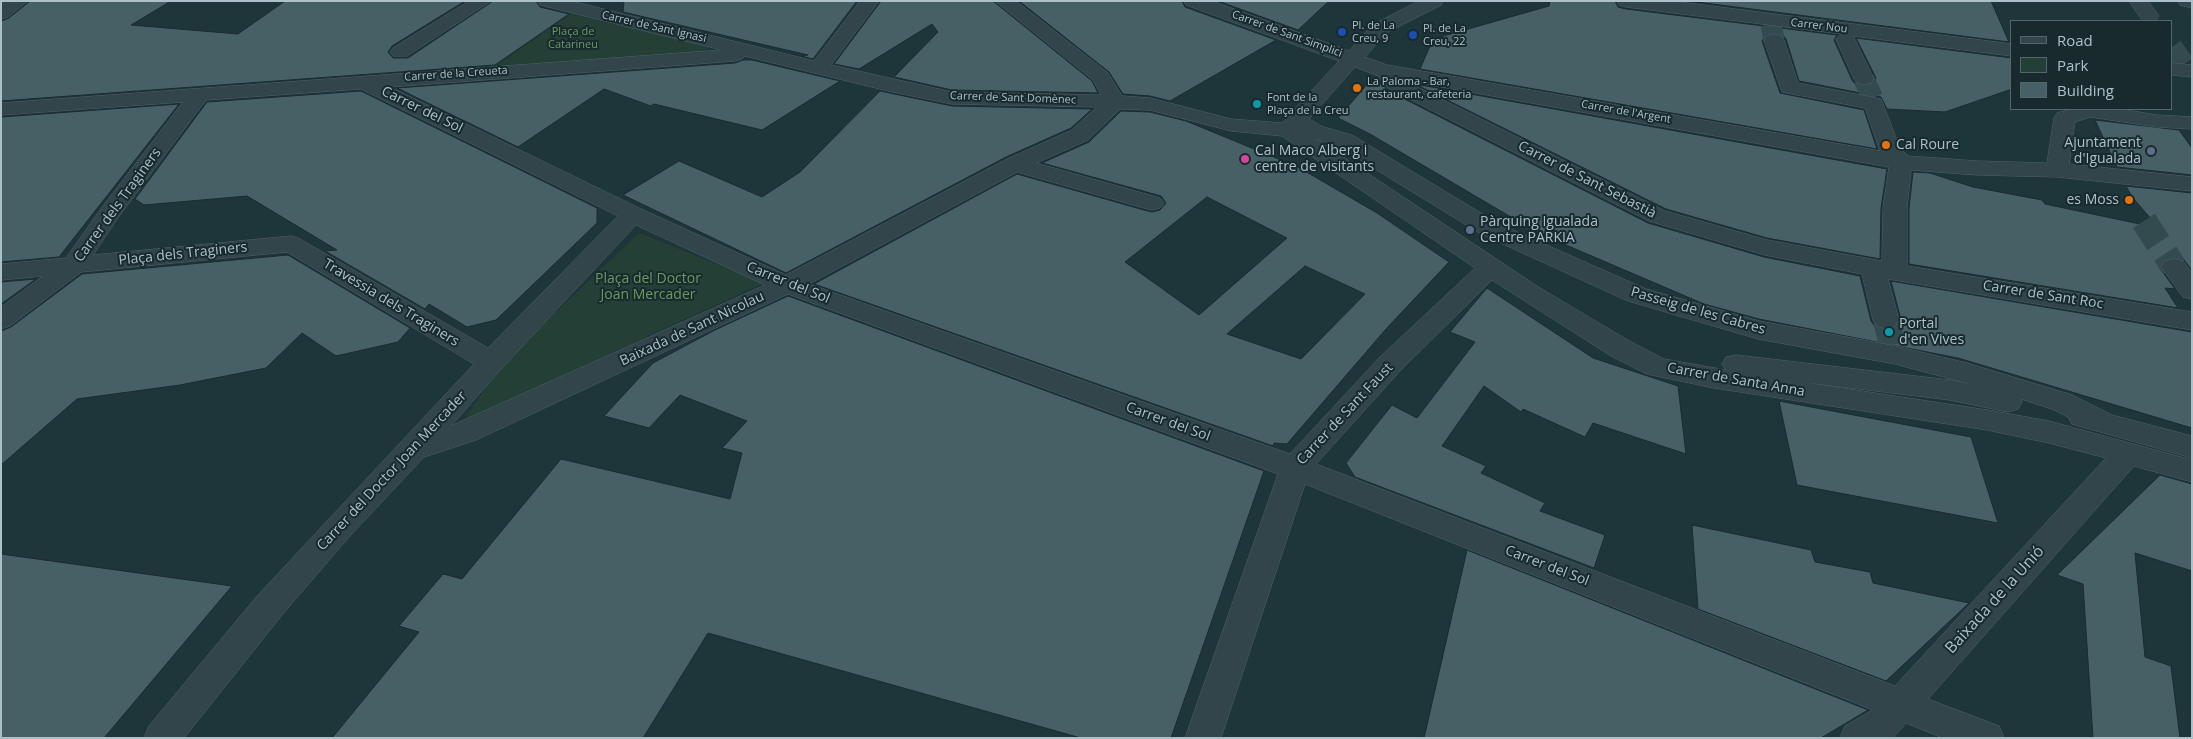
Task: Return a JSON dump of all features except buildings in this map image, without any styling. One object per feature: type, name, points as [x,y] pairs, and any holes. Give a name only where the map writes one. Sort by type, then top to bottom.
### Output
[{"type":"street","points":[[1,13],[19,1]]},
{"type":"street","points":[[400,52],[482,1]]},
{"type":"street","name":"Carrer de Sant Ignasi","points":[[547,1],[762,53]]},
{"type":"street","points":[[847,1],[869,3]]},
{"type":"street","points":[[1004,1],[1101,77],[1115,102]]},
{"type":"street","name":"Carrer de Sant Simplici","points":[[1193,1],[1353,58]]},
{"type":"street","points":[[1292,125],[1379,30],[1434,1]]},
{"type":"street","name":"Carrer Nou","points":[[1626,1],[1771,25],[2010,50]]},
{"type":"street","points":[[2138,1],[2149,16]]},
{"type":"street","points":[[2186,1],[2192,2]]},
{"type":"street","points":[[819,67],[869,3]]},
{"type":"street","points":[[1771,25],[1790,88],[1875,104],[1890,150],[1901,162],[1895,208],[1883,269],[1891,340]]},
{"type":"street","points":[[1844,34],[1864,79]]},
{"type":"street","name":"Carrer de Sant Domènec","points":[[762,53],[952,98],[1150,104],[1231,125],[1292,125]]},
{"type":"street","name":"Carrer de la Creueta","points":[[1,109],[762,53]]},
{"type":"street","name":"Carrer de l'Argent","points":[[1353,58],[1383,71],[1440,78],[1901,162],[1977,168],[2057,170],[2192,184]]},
{"type":"street","name":"Carrer de Sant Sebastià","points":[[1383,71],[1395,84],[1657,216],[1765,247],[1883,269]]},
{"type":"street","name":"Carrer del Sol","points":[[362,81],[633,214],[787,285],[1295,468],[1986,738]]},
{"type":"street","name":"Carrer dels Traginers","points":[[1,320],[74,265],[108,215],[199,95]]},
{"type":"street","name":"Baixada de Sant Nicolau","points":[[414,449],[466,432],[787,285],[1015,164],[1080,135],[1115,102]]},
{"type":"street","points":[[2057,170],[2065,118],[2088,110],[2157,122],[2192,123]]},
{"type":"street","name":"Carrer de Santa Anna","points":[[1292,125],[1531,294],[1581,325],[1657,367],[1714,378],[1987,420],[2050,432],[2127,455],[2192,471]]},
{"type":"street","name":"Passeig de les Cabres","points":[[1292,125],[1344,140],[1490,229],[1637,295],[1758,330],[1891,340],[1967,373],[2062,402],[2101,421]]},
{"type":"street","points":[[1015,164],[1152,203]]},
{"type":"street","name":"Carrer del Doctor Joan Mercader","points":[[162,738],[282,591],[338,528],[414,449],[491,362],[633,214]]},
{"type":"street","name":"Plaça dels Traginers","points":[[74,265],[291,244]]},
{"type":"street","name":"Travessia dels Traginers","points":[[291,244],[491,362]]},
{"type":"street","points":[[1,272],[74,265]]},
{"type":"street","name":"Carrer de Sant Faust","points":[[1203,738],[1295,468],[1390,364],[1492,266]]},
{"type":"street","points":[[2174,267],[2192,291]]},
{"type":"street","name":"Carrer de Sant Roc","points":[[1883,269],[2192,320]]},
{"type":"street","name":"Passeig de les Cabres","points":[[1581,325],[1654,350],[1698,360],[1950,390],[2101,421],[2192,447]]},
{"type":"street","name":"Baixada de la Unió","points":[[1858,738],[1881,726],[2127,455]]},
{"type":"green space","name":"Plaça de Catarineu","points":[[570,14],[711,46],[701,54],[494,67]]},
{"type":"green space","name":"Plaça del Doctor Joan Mercader","points":[[639,233],[764,283],[463,421],[505,360]]},
{"type":"tunnel","points":[[1771,24],[1774,40]]},
{"type":"tunnel","points":[[2173,48],[2185,65]]},
{"type":"tunnel","points":[[1864,79],[1874,101]]},
{"type":"tunnel","points":[[2144,221],[2174,267]]},
{"type":"tunnel","points":[[1886,320],[1892,345]]},
{"type":"place","name":"Pl. de La Creu, 9","points":[[1342,32]]},
{"type":"place","name":"Pl. de La Creu, 22","points":[[1413,35]]},
{"type":"place","name":"La Paloma - Bar, restaurant, cafeteria","points":[[1357,88]]},
{"type":"place","name":"Font de la Plaça de la Creu","points":[[1257,104]]},
{"type":"place","name":"Cal Roure","points":[[1886,145]]},
{"type":"place","name":"Ajuntament d'Igualada","points":[[2151,151]]},
{"type":"place","name":"Cal Maco Alberg i centre de visitants","points":[[1245,159]]},
{"type":"place","name":"es Moss","points":[[2129,200]]},
{"type":"place","name":"Pàrquing Igualada Centre PARKIA","points":[[1470,230]]},
{"type":"place","name":"Portal d'en Vives","points":[[1889,332]]}]
